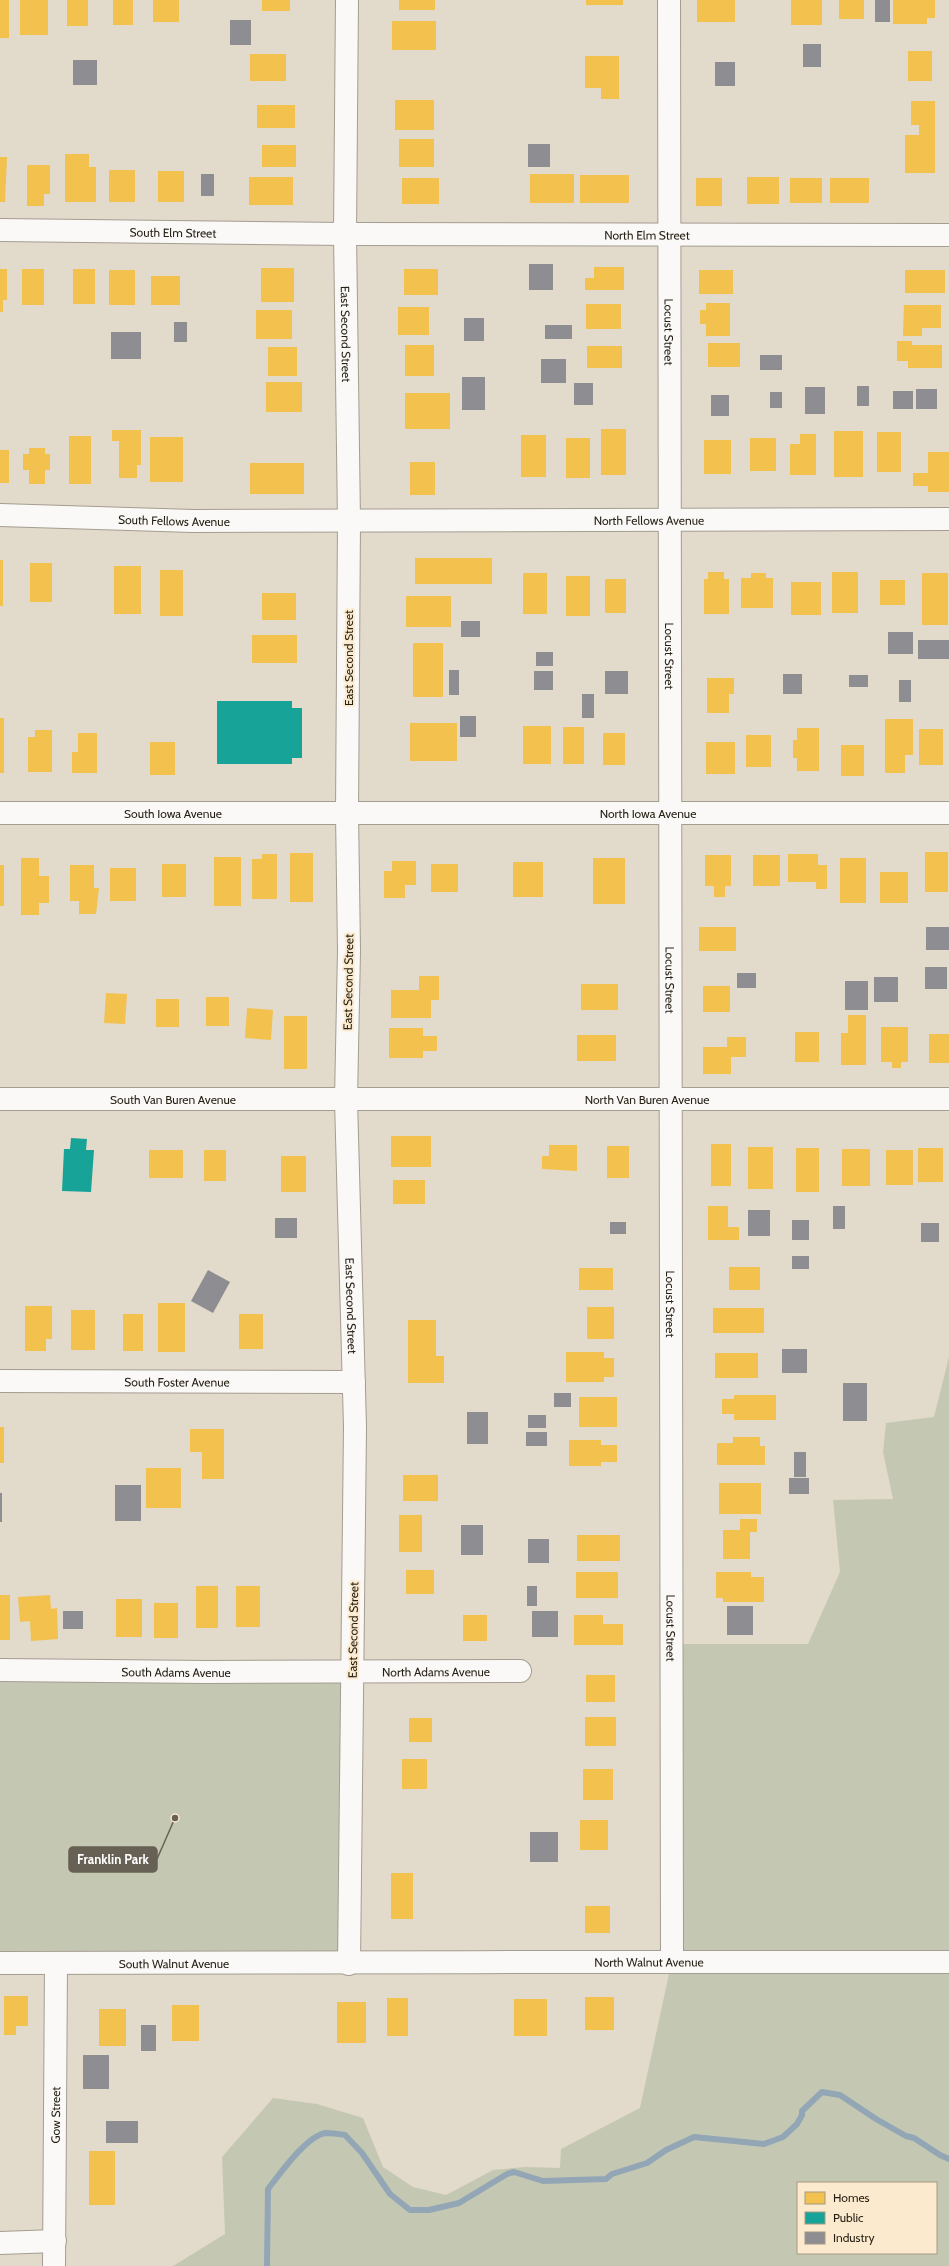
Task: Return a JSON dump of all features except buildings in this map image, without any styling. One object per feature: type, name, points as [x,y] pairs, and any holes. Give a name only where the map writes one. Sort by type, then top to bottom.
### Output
[{"type":"street","name":"East Second Street","points":[[347,0],[345,234],[349,521],[347,813],[349,950],[346,1100],[354,1382],[353,1672],[349,1964]]},
{"type":"street","name":"Locust Street","points":[[669,0],[672,1960]]},
{"type":"street","name":"South Elm Street","points":[[0,230],[345,234]]},
{"type":"street","name":"North Elm Street","points":[[345,234],[949,235]]},
{"type":"street","name":"South Fellows Avenue","points":[[0,516],[193,521],[349,521]]},
{"type":"street","name":"North Fellows Avenue","points":[[349,521],[949,520]]},
{"type":"street","name":"South Iowa Avenue","points":[[0,813],[347,813]]},
{"type":"street","name":"North Iowa Avenue","points":[[347,813],[949,813]]},
{"type":"street","name":"South Van Buren Avenue","points":[[0,1099],[346,1100]]},
{"type":"street","name":"North Van Buren Avenue","points":[[346,1100],[949,1099]]},
{"type":"street","name":"South Foster Avenue","points":[[0,1381],[354,1382]]},
{"type":"street","name":"South Adams Avenue","points":[[0,1670],[353,1672]]},
{"type":"street","name":"North Adams Avenue","points":[[353,1672],[520,1671]]},
{"type":"street","name":"North Walnut Avenue","points":[[349,1964],[672,1960],[949,1962]]},
{"type":"street","name":"South Walnut Avenue","points":[[0,1963],[349,1964]]},
{"type":"street","name":"Gow Street","points":[[54,2266],[56,1963]]},
{"type":"street","points":[[0,2243],[55,2241]]},
{"type":"green space","points":[[949,1357],[949,2266],[173,2266],[225,2234],[222,2157],[273,2098],[317,2104],[363,2118],[383,2167],[413,2187],[446,2195],[493,2170],[525,2167],[560,2168],[561,2149],[640,2108],[672,1960],[672,1644],[808,1644],[840,1572],[833,1500],[893,1499],[883,1452],[886,1423],[934,1417]]},
{"type":"green space","points":[[0,1670],[353,1672],[349,1964],[0,1963]]},
{"type":"waterway","points":[[267,2266],[268,2189],[302,2148],[319,2135],[326,2133],[345,2135],[362,2153],[390,2194],[410,2210],[429,2210],[459,2203],[507,2174],[514,2172],[543,2181],[606,2179],[612,2174],[647,2163],[666,2150],[694,2137],[764,2144],[783,2137],[797,2124],[802,2115],[802,2111],[822,2092],[840,2095],[876,2119],[906,2136],[914,2138],[940,2155],[949,2159]]},
{"type":"place","name":"Franklin Park","points":[[175,1818]]}]
